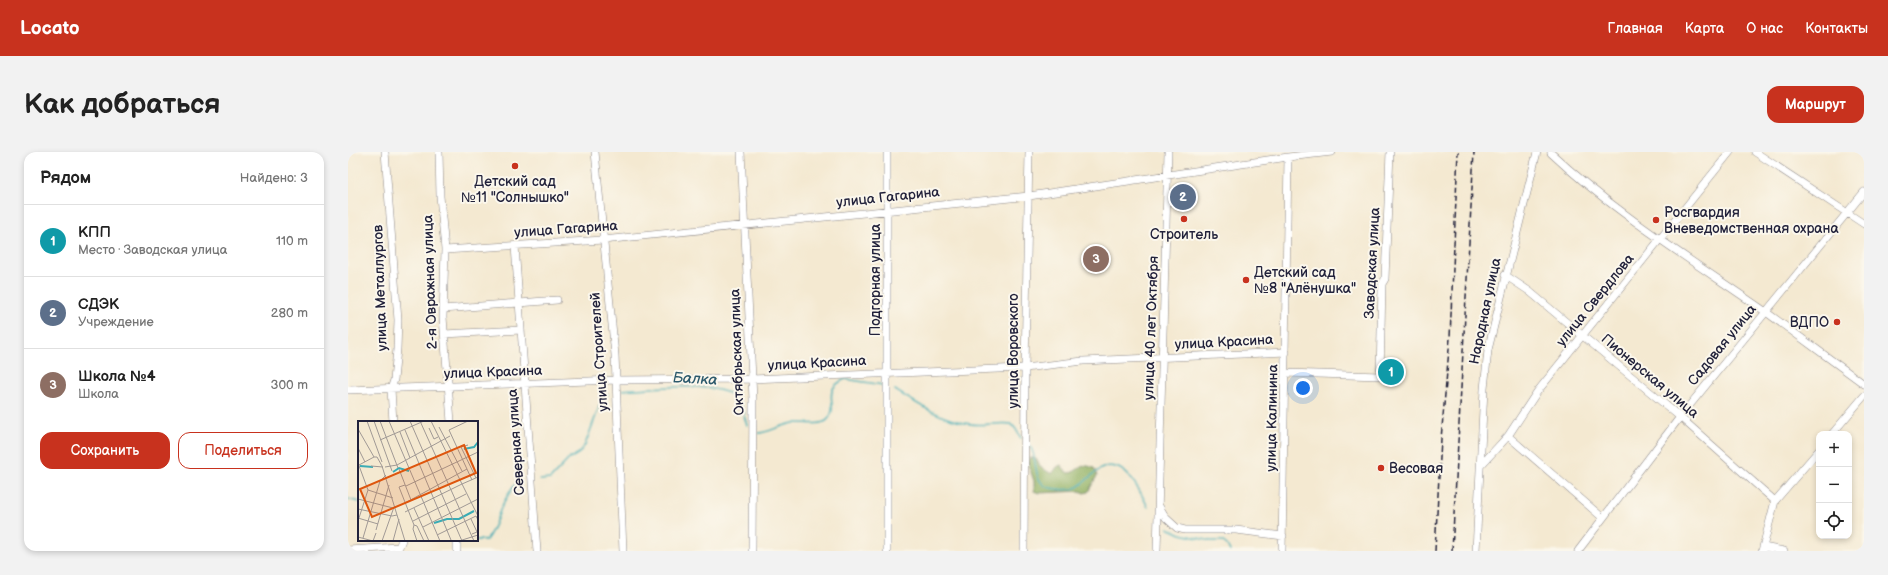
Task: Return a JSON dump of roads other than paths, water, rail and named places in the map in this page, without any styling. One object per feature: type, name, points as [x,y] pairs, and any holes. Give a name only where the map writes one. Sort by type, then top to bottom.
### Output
[{"type":"street","name":"улица Металлургов","points":[[385,152],[398,320],[394,380],[391,389],[393,421]]},
{"type":"street","name":"2-я Овражная улица","points":[[439,152],[440,196],[445,250],[443,310],[444,334],[451,421]]},
{"type":"street","name":"улица Строителей","points":[[595,152],[615,356],[614,380],[623,551]]},
{"type":"street","name":"Октябрьская улица","points":[[741,152],[752,379],[752,551]]},
{"type":"street","name":"Подгорная улица","points":[[887,152],[887,551]]},
{"type":"street","name":"улица Воровского","points":[[1024,551],[1025,368],[1029,152]]},
{"type":"street","name":"улица 40 лет Октября","points":[[1157,551],[1168,152]]},
{"type":"street","name":"улица Гагарина","points":[[445,250],[603,240],[744,224],[1029,196],[1288,157],[1332,152]]},
{"type":"street","name":"Заводская улица","points":[[1286,373],[1380,376],[1382,284],[1385,280],[1390,152]]},
{"type":"street","name":"улица Свердлова","points":[[1482,464],[1508,436],[1537,392],[1730,152]]},
{"type":"street","points":[[1755,152],[1864,224]]},
{"type":"street","points":[[1537,154],[1552,153],[1582,180],[1660,240],[1766,312],[1864,384]]},
{"type":"street","name":"Народная улица","points":[[1476,551],[1482,464],[1484,389],[1488,350],[1505,275],[1537,154]]},
{"type":"street","name":"улица Калинина","points":[[1282,551],[1286,373],[1288,157]]},
{"type":"street","name":"Садовая улица","points":[[1578,551],[1680,417],[1864,192]]},
{"type":"street","name":"Северная улица","points":[[515,246],[537,551]]},
{"type":"street","name":"Пионерская улица","points":[[1505,275],[1529,291],[1680,417],[1775,501]]},
{"type":"street","points":[[443,310],[557,300]]},
{"type":"street","points":[[444,334],[521,330]]},
{"type":"street","name":"улица Красина","points":[[348,390],[449,388],[614,380],[752,379],[1025,368],[1083,361],[1163,359],[1286,352]]},
{"type":"street","points":[[1835,431],[1864,396]]},
{"type":"street","points":[[1508,436],[1603,518]]},
{"type":"street","points":[[1784,551],[1763,549],[1775,501],[1816,453]]},
{"type":"street","points":[[1159,505],[1166,518],[1177,528],[1186,530],[1236,530],[1283,536]]},
{"type":"street","points":[[348,550],[391,549],[399,547],[402,541]]},
{"type":"waterway","points":[[758,433],[766,432],[791,423],[814,424],[826,421],[832,413],[831,398],[833,388],[845,379],[883,385]]},
{"type":"waterway","name":"Балка","points":[[622,390],[665,387],[700,387],[716,389],[728,393],[737,399],[742,408],[747,425]]},
{"type":"waterway","points":[[895,390],[922,406],[960,422],[975,424],[1010,424],[1016,428],[1021,438]]},
{"type":"waterway","name":"Балка","points":[[540,480],[550,479],[569,459],[579,453],[585,445],[601,402],[608,394]]},
{"type":"waterway","points":[[1027,443],[1033,453],[1039,478],[1047,487],[1066,490],[1076,488],[1096,472],[1105,467],[1114,466],[1128,475],[1140,491],[1148,507]]},
{"type":"waterway","name":"Балка","points":[[478,540],[486,540],[489,536],[505,500],[520,479]]},
{"type":"waterway","name":"Балка","points":[[348,499],[358,502]]},
{"type":"waterway","points":[[1168,528],[1181,534],[1211,541],[1222,541],[1227,545],[1230,551]]},
{"type":"railway","points":[[1435,551],[1441,439],[1450,338],[1458,152]]},
{"type":"railway","points":[[1452,551],[1474,152]]},
{"type":"place","name":"Детский сад №11 \"Солнышко\"","points":[[515,166]]},
{"type":"place","name":"СДЭК","points":[[1183,197]]},
{"type":"place","name":"Строитель","points":[[1184,219]]},
{"type":"place","name":"Росгвардия Вневедомственная охрана","points":[[1656,220]]},
{"type":"place","name":"Школа №4","points":[[1096,259]]},
{"type":"place","name":"Детский сад №8 \"Алёнушка\"","points":[[1246,280]]},
{"type":"place","name":"ВДПО","points":[[1837,322]]},
{"type":"place","name":"КПП","points":[[1391,372]]},
{"type":"place","name":"Весовая","points":[[1381,468]]}]
